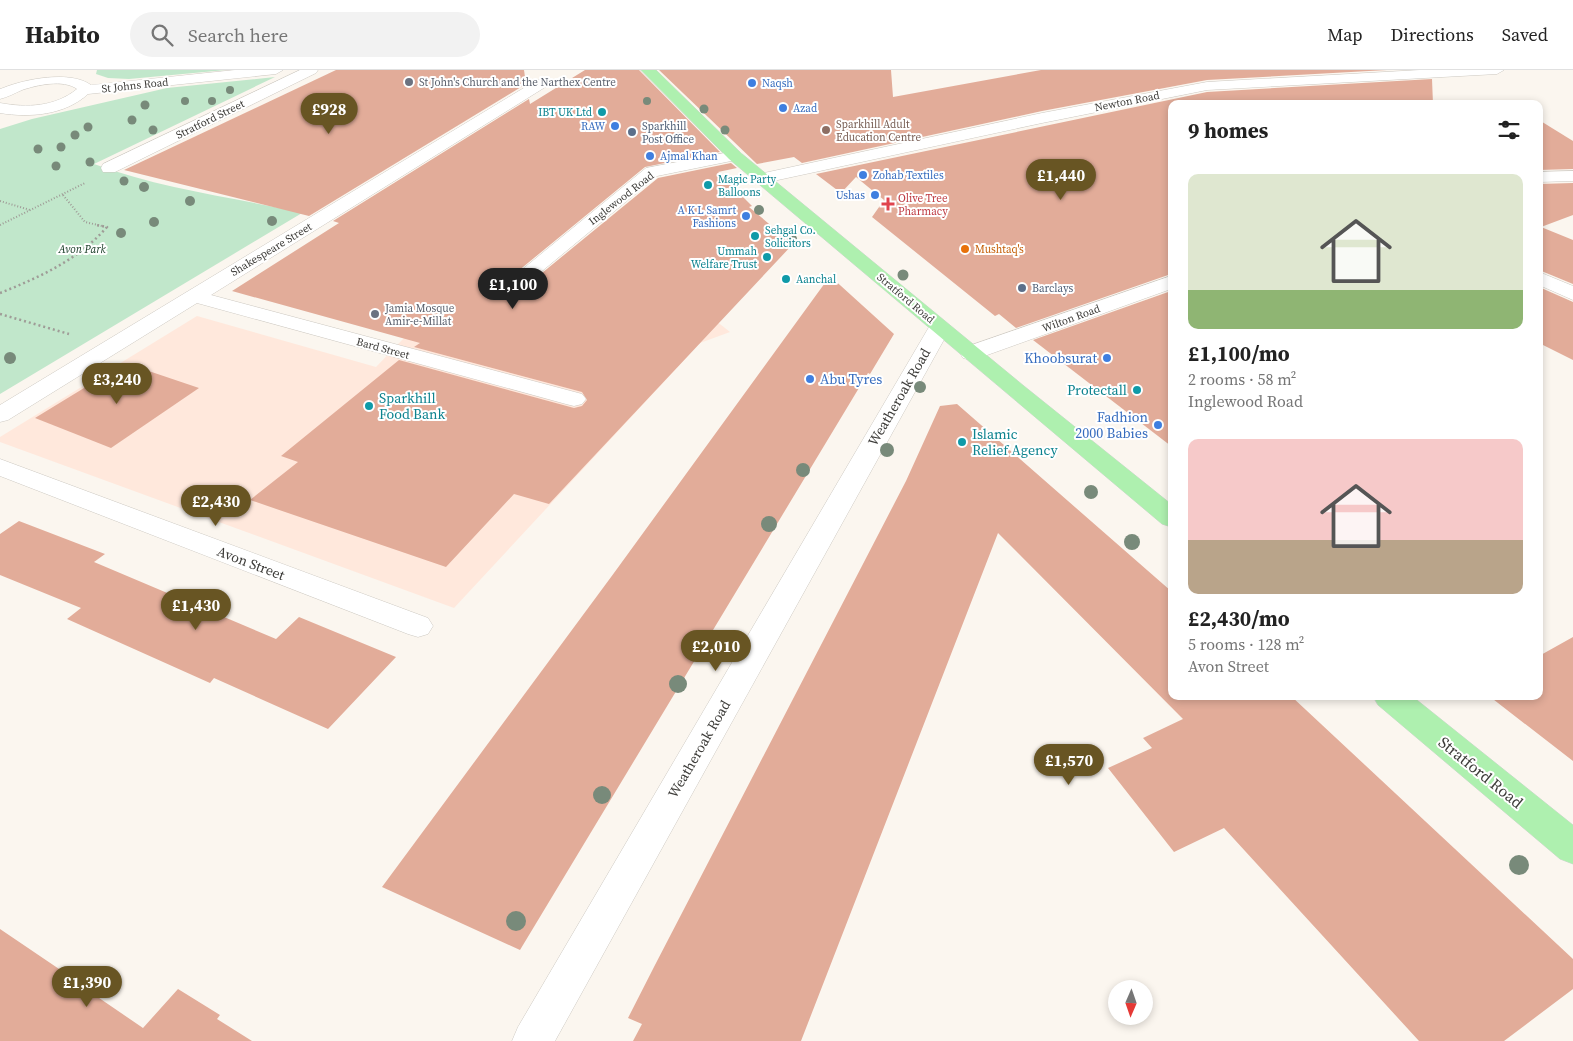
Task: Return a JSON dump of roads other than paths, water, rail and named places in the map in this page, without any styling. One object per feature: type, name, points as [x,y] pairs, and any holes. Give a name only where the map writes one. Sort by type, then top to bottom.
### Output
[{"type":"highway","name":"Stratford Road","points":[[648,70],[736,156],[971,354],[1168,516]]},
{"type":"highway","name":"Stratford Road","points":[[1394,700],[1573,847]]},
{"type":"street","points":[[51,81],[65,70]]},
{"type":"street","name":"St Johns Road","points":[[84,90],[276,70]]},
{"type":"street","name":"Stratford Street","points":[[109,168],[311,70]]},
{"type":"street","name":"Newton Road","points":[[764,178],[1149,96],[1207,86],[1497,70]]},
{"type":"street","points":[[0,95],[25,85],[51,81],[72,81],[84,86],[84,90],[79,95],[57,105],[4,111]]},
{"type":"street","name":"Shakespeare Street","points":[[0,415],[110,346],[542,84]]},
{"type":"street","points":[[1149,96],[1168,106]]},
{"type":"street","name":"Inglewood Road","points":[[523,277],[652,172],[736,156]]},
{"type":"street","points":[[1543,177],[1573,176]]},
{"type":"street","points":[[1543,280],[1573,294]]},
{"type":"street","name":"Wilton Road","points":[[971,354],[1168,283]]},
{"type":"street","name":"Bard Street","points":[[193,296],[574,399]]},
{"type":"street","name":"Weatheroak Road","points":[[532,1041],[940,326]]},
{"type":"street","name":"Avon Street","points":[[0,468],[418,626]]},
{"type":"place","name":"St John's Church and the Narthex Centre","points":[[409,82]]},
{"type":"place","name":"Naqsh","points":[[752,83]]},
{"type":"place","name":"Azad","points":[[783,108]]},
{"type":"place","name":"IBT UK Ltd","points":[[602,112]]},
{"type":"place","name":"RAW","points":[[615,126]]},
{"type":"place","name":"Sparkhill Adult Education Centre","points":[[826,130]]},
{"type":"place","name":"Sparkhill Post Office","points":[[632,132]]},
{"type":"place","name":"Ajmal Khan","points":[[650,156]]},
{"type":"place","name":"Zohab Textiles","points":[[863,175]]},
{"type":"place","name":"Magic Party Balloons","points":[[708,185]]},
{"type":"place","name":"Ushas","points":[[875,195]]},
{"type":"place","name":"Olive Tree Pharmacy","points":[[888,204]]},
{"type":"place","name":"A K L Samrt Fashions","points":[[746,216]]},
{"type":"place","name":"Sehgal Co. Solicitors","points":[[755,236]]},
{"type":"place","name":"Mushtaq's","points":[[965,249]]},
{"type":"place","name":"Ummah Welfare Trust","points":[[767,257]]},
{"type":"place","name":"Aanchal","points":[[786,279]]},
{"type":"place","name":"Barclays","points":[[1022,288]]},
{"type":"place","name":"Jamia Mosque Amir-e-Millat","points":[[375,314]]},
{"type":"place","name":"Khoobsurat","points":[[1107,358]]},
{"type":"place","name":"Abu Tyres","points":[[810,379]]},
{"type":"place","name":"Protectall","points":[[1137,390]]},
{"type":"place","name":"Sparkhill Food Bank","points":[[369,406]]},
{"type":"place","name":"Fadhion 2000 Babies","points":[[1158,425]]},
{"type":"place","name":"Islamic Relief Agency","points":[[962,442]]},
{"type":"park label","name":"Avon Park","points":[[82,249]]}]
